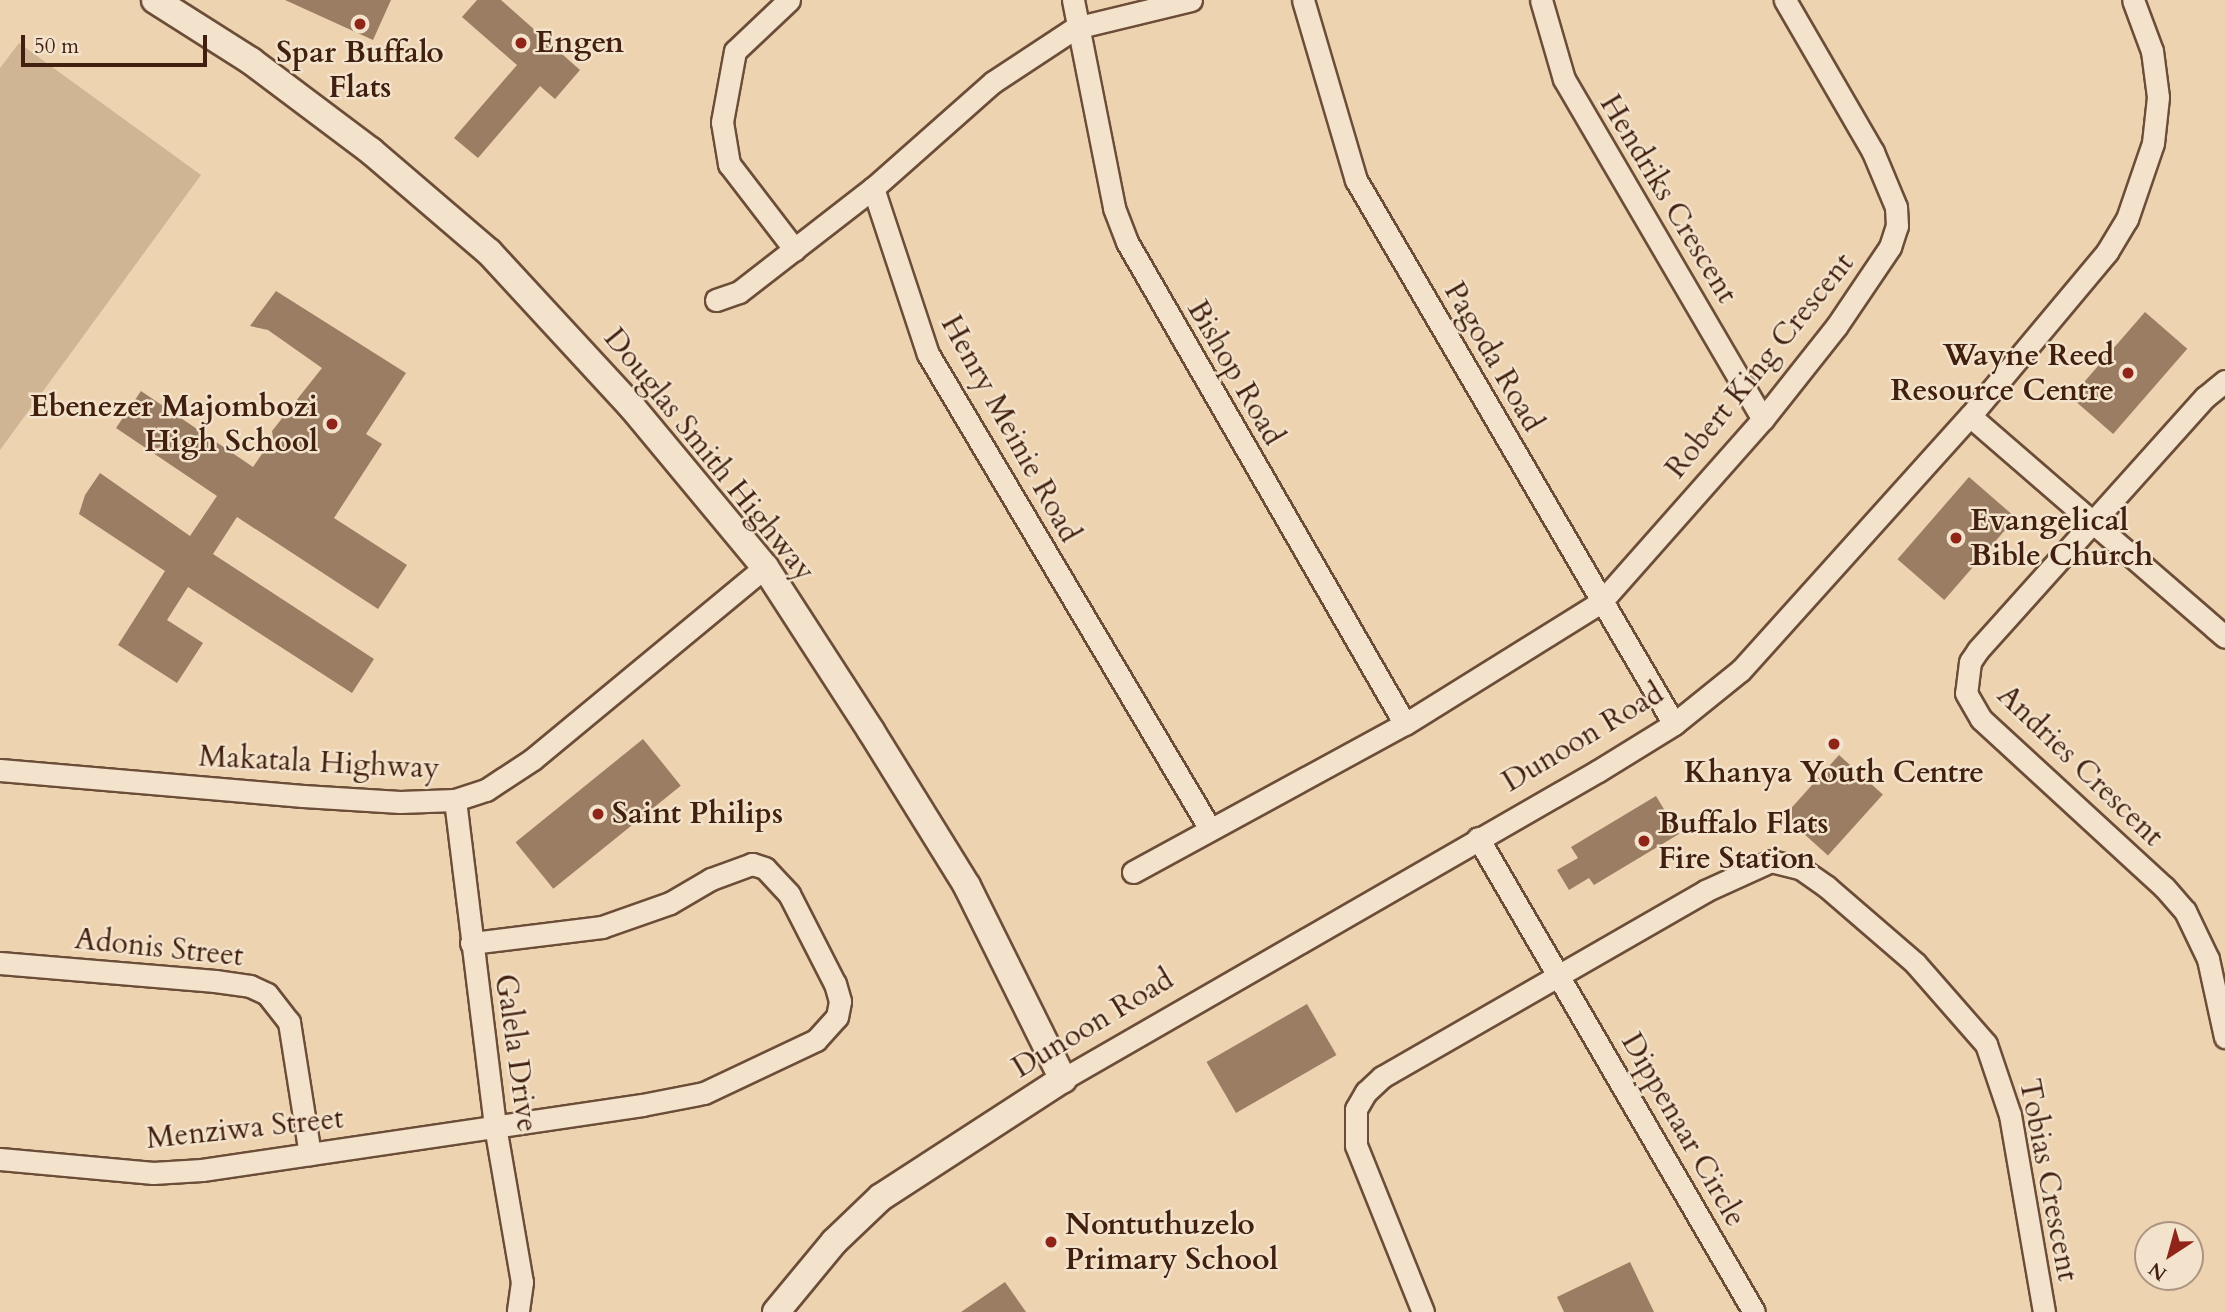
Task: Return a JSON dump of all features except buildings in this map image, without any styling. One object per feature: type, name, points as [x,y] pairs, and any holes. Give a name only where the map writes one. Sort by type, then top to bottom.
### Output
[{"type":"street","name":"Douglas Smith Highway","points":[[155,0],[251,61],[337,123],[489,252],[632,407],[765,567],[967,886],[1063,1079]]},
{"type":"street","points":[[789,0],[735,51],[722,122],[729,164],[795,250]]},
{"type":"street","name":"Bishop Road","points":[[1073,0],[1075,28],[1114,208],[1126,242],[1405,724]]},
{"type":"street","points":[[716,300],[739,292],[795,250],[873,188],[993,82],[1075,28],[1191,0]]},
{"type":"street","name":"Pagoda Road","points":[[1303,0],[1356,180],[1674,724]]},
{"type":"street","name":"Hendriks Crescent","points":[[1541,0],[1555,57],[1570,90],[1763,419]]},
{"type":"street","name":"Robert King Crescent","points":[[1601,602],[1763,419],[1869,282],[1897,226],[1890,186],[1785,0]]},
{"type":"street","name":"Dunoon Road","points":[[776,1312],[834,1242],[881,1197],[1063,1079],[1674,724],[1741,670],[1970,416],[2107,252],[2140,189],[2153,143],[2158,97],[2152,51],[2133,0]]},
{"type":"street","name":"Henry Meinie Road","points":[[873,188],[928,354],[1210,829]]},
{"type":"street","name":"Andries Crescent","points":[[2225,381],[2092,522],[1978,650],[1970,663],[1966,693],[1981,719],[2164,887],[2185,911],[2208,959],[2225,1037]]},
{"type":"street","points":[[1970,416],[2225,637]]},
{"type":"street","name":"Makatala Highway","points":[[0,770],[303,796],[455,800],[486,790],[524,765],[765,567]]},
{"type":"street","points":[[1133,872],[1405,724],[1601,602]]},
{"type":"street","name":"Galela Drive","points":[[455,800],[495,1126],[522,1282],[518,1312]]},
{"type":"street","name":"Dippenaar Circle","points":[[1478,838],[1754,1312]]},
{"type":"street","name":"Tobias Crescent","points":[[1560,978],[1705,891],[1756,867],[1784,861],[1818,880],[1915,963],[1986,1044],[2010,1115],[2044,1312]]},
{"type":"street","name":"Menziwa Street","points":[[0,1159],[153,1173],[310,1154],[704,1093],[816,1040],[837,1017],[840,1001],[789,894],[765,868],[752,864],[711,879],[670,903],[602,927],[471,943]]},
{"type":"street","name":"Adonis Street","points":[[0,963],[215,981],[250,986],[267,994],[289,1022],[310,1154]]},
{"type":"street","points":[[1423,1312],[1356,1144],[1356,1109],[1382,1077],[1560,978]]},
{"type":"shaded area","points":[[19,43],[201,175],[0,450],[0,68]]},
{"type":"place","name":"Spar Buffalo Flats","points":[[360,24]]},
{"type":"place","name":"Engen","points":[[521,43]]},
{"type":"place","name":"Wayne Reed Resource Centre","points":[[2128,373]]},
{"type":"place","name":"Ebenezer Majombozi High School","points":[[332,424]]},
{"type":"place","name":"Evangelical Bible Church","points":[[1956,538]]},
{"type":"place","name":"Khanya Youth Centre","points":[[1834,744]]},
{"type":"place","name":"Saint Philips","points":[[598,814]]},
{"type":"place","name":"Buffalo Flats Fire Station","points":[[1644,841]]},
{"type":"place","name":"Nontuthuzelo Primary School","points":[[1051,1242]]}]
